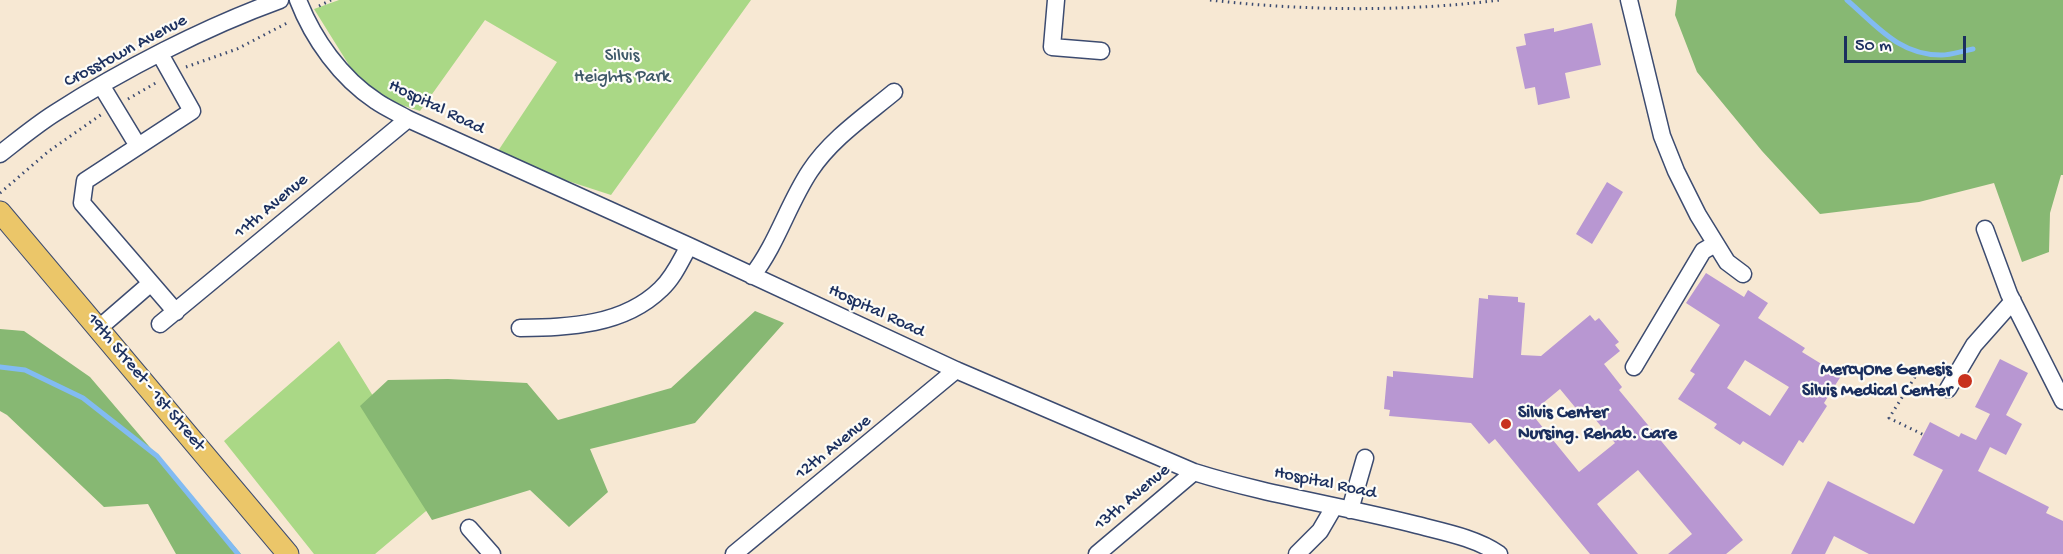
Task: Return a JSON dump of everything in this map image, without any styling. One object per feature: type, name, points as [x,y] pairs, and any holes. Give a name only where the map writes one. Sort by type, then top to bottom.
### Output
[{"type":"main road","name":"19th Street - 1st Street","points":[[0,212],[288,554]]},
{"type":"street","name":"Crosstown Avenue","points":[[0,154],[54,113],[101,85],[189,39],[280,0]]},
{"type":"street","name":"Hospital Road","points":[[298,0],[303,15],[319,41],[353,83],[376,101],[408,119],[956,370],[1194,472],[1448,533],[1487,546],[1499,554]]},
{"type":"street","points":[[1056,0],[1052,47],[1101,51]]},
{"type":"street","points":[[1629,0],[1662,136],[1685,189],[1715,244],[1726,262],[1743,273]]},
{"type":"street","points":[[160,54],[192,111],[85,181],[82,203],[176,312]]},
{"type":"street","points":[[101,85],[138,146]]},
{"type":"street","points":[[752,276],[764,261],[802,184],[819,158],[834,142],[894,92]]},
{"type":"street","name":"11th Avenue","points":[[160,324],[408,119]]},
{"type":"street","points":[[1985,229],[2013,301],[2063,401]]},
{"type":"street","points":[[1634,367],[1703,251],[1715,244]]},
{"type":"street","points":[[520,328],[552,328],[589,324],[629,310],[662,288],[689,246]]},
{"type":"street","points":[[99,328],[151,283]]},
{"type":"street","points":[[1948,389],[1974,345],[2013,301]]},
{"type":"street","name":"12th Avenue","points":[[734,554],[956,370]]},
{"type":"street","points":[[1297,554],[1342,508],[1365,458]]},
{"type":"street","name":"13th Avenue","points":[[1097,554],[1194,472]]},
{"type":"street","points":[[469,528],[492,554]]},
{"type":"path","points":[[314,9],[331,0]]},
{"type":"path","points":[[1210,0],[1293,6],[1420,8],[1500,0]]},
{"type":"path","points":[[0,193],[49,151],[115,106],[190,64],[237,50],[287,24]]},
{"type":"path","points":[[1916,377],[1889,418],[1924,435]]},
{"type":"green space","name":"Silvis Heights Park","points":[[339,0],[751,0],[611,195],[494,157],[557,62],[485,20],[420,111],[367,94],[314,9]]},
{"type":"green space","points":[[1677,0],[2063,0],[2063,175],[2061,175],[2050,213],[2049,252],[2022,262],[1994,183],[1919,202],[1820,214],[1762,151],[1697,72],[1675,15]]},
{"type":"green space","points":[[755,311],[784,323],[695,423],[590,449],[608,492],[569,527],[530,490],[432,520],[360,406],[388,380],[448,379],[527,383],[558,420],[671,388]]},
{"type":"green space","points":[[0,329],[24,331],[90,377],[241,554],[176,554],[148,504],[104,507],[7,415],[0,411]]},
{"type":"green space","points":[[339,341],[438,501],[375,554],[314,554],[224,441]]},
{"type":"building","points":[[1592,23],[1601,65],[1565,73],[1570,98],[1538,105],[1535,87],[1525,89],[1516,47],[1526,45],[1524,34],[1554,28],[1554,32]]},
{"type":"building","points":[[1607,182],[1623,192],[1592,244],[1576,234]]},
{"type":"building","points":[[1706,273],[1744,297],[1748,290],[1768,303],[1758,318],[1805,348],[1802,352],[1841,376],[1824,403],[1827,406],[1803,443],[1799,440],[1783,466],[1743,441],[1740,445],[1714,428],[1717,424],[1678,399],[1695,374],[1690,371],[1720,325],[1686,303]],"holes":[[[1745,360],[1789,387],[1770,416],[1727,388]]]},
{"type":"building","name":"Silvis Center Nursing. Rehab. Care","points":[[1488,295],[1518,297],[1518,302],[1525,303],[1521,355],[1541,356],[1590,315],[1595,321],[1599,318],[1619,342],[1615,345],[1620,351],[1604,364],[1622,387],[1619,390],[1743,540],[1726,554],[1668,554],[1692,534],[1638,470],[1597,504],[1638,554],[1590,554],[1495,439],[1489,444],[1471,423],[1389,416],[1390,410],[1384,409],[1387,376],[1393,377],[1393,371],[1473,378],[1479,298],[1488,299]],"holes":[[[1560,389],[1584,418],[1590,413],[1615,443],[1579,472],[1531,413]]]},
{"type":"building","points":[[2000,359],[2028,373],[2006,415],[2022,424],[2006,455],[1990,447],[1978,471],[2049,507],[2046,513],[2063,521],[2063,554],[1869,554],[1834,536],[1825,554],[1791,554],[1828,481],[1914,524],[1943,470],[1913,455],[1930,422],[1959,437],[1961,433],[1976,440],[1990,414],[1975,407]]},
{"type":"waterway","points":[[1847,0],[1889,37],[1913,50],[1941,55],[1973,49]]},
{"type":"waterway","points":[[0,367],[25,370],[83,398],[157,456],[238,554]]},
{"type":"place","name":"MercyOne Genesis Silvis Medical Center","points":[[1965,381]]},
{"type":"place","name":"Silvis Center Nursing. Rehab. Care","points":[[1506,424]]}]
